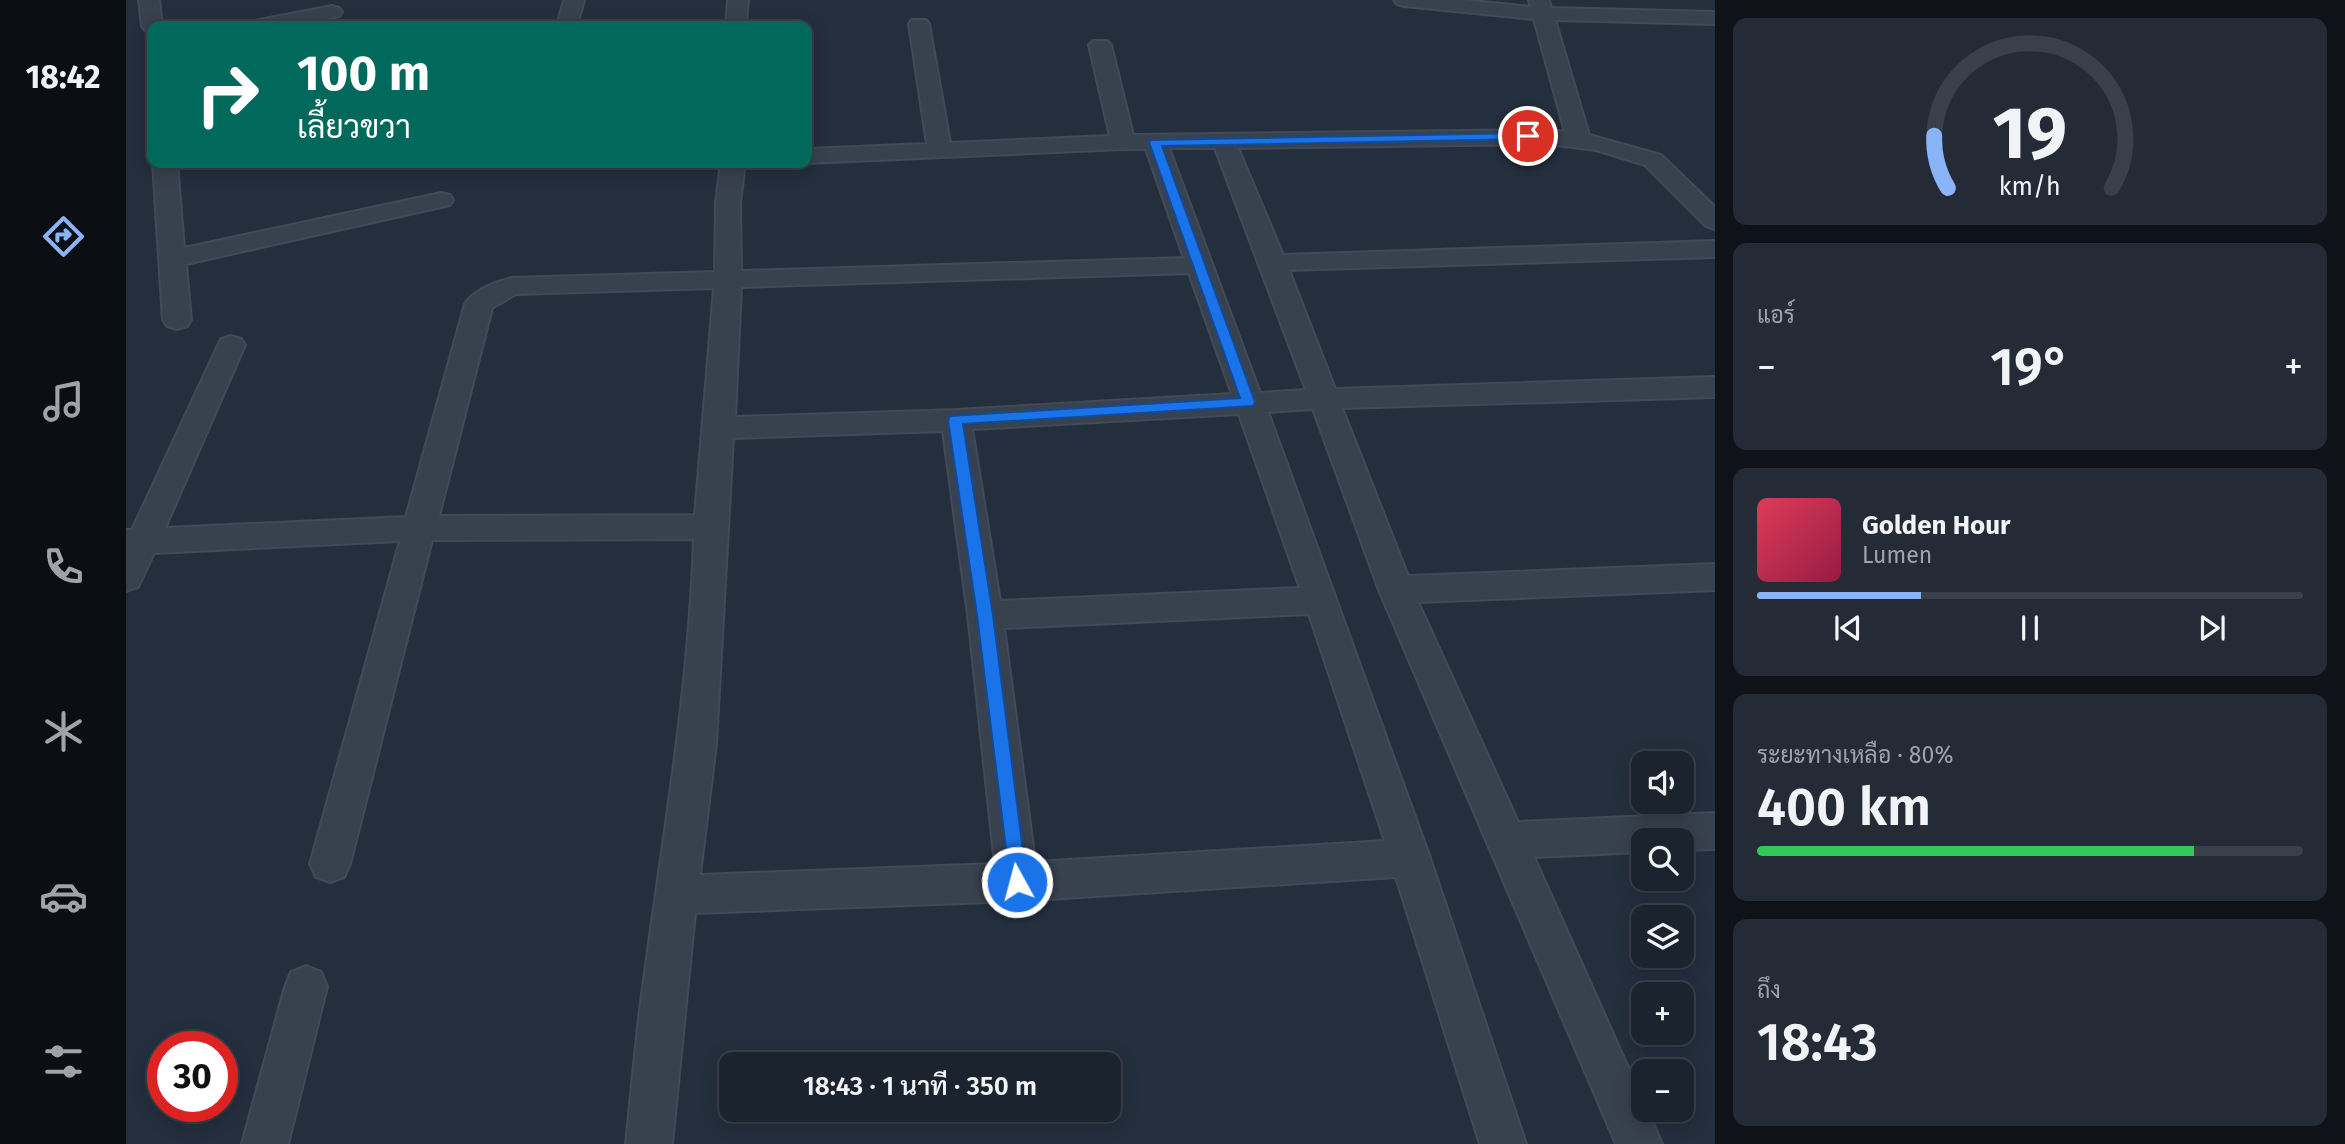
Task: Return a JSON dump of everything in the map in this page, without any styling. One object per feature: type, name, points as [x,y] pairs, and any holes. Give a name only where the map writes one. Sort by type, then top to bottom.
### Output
[{"type":"street","points":[[149,0],[151,21]]},
{"type":"street","points":[[568,21],[574,0]]},
{"type":"street","points":[[736,21],[738,0]]},
{"type":"street","points":[[1404,0],[1715,18]]},
{"type":"street","points":[[1541,7],[1579,140]]},
{"type":"street","points":[[286,21],[332,12]]},
{"type":"street","points":[[919,24],[940,150]]},
{"type":"street","points":[[1100,45],[1139,142],[1198,265],[1321,600],[1410,858],[1503,1144]]},
{"type":"street","points":[[812,156],[1139,142],[1548,137],[1617,148],[1653,160],[1715,221]]},
{"type":"street","points":[[1224,141],[1273,263],[1396,590],[1639,1144]]},
{"type":"street","points":[[164,168],[177,320]]},
{"type":"street","points":[[649,1144],[663,1002],[697,744],[709,592],[710,527],[719,428],[728,279],[728,203],[732,168]]},
{"type":"street","points":[[172,259],[441,200]]},
{"type":"street","points":[[1273,263],[1715,249]]},
{"type":"street","points":[[330,864],[479,304],[486,298],[512,286],[1198,265]]},
{"type":"street","points":[[126,578],[135,541],[230,345]]},
{"type":"street","points":[[719,428],[956,420],[1248,402],[1715,387]]},
{"type":"street","points":[[956,420],[985,615],[1017,882]]},
{"type":"street","points":[[135,541],[419,528],[710,527]]},
{"type":"street","points":[[1396,590],[1715,577]]},
{"type":"street","points":[[985,615],[1321,600]]},
{"type":"street","points":[[1504,841],[1715,831]]},
{"type":"street","points":[[679,895],[1017,882],[1410,858]]},
{"type":"street","points":[[265,1144],[306,987]]},
{"type":"route","points":[[1017,882],[985,615],[956,420],[1248,402],[1155,142],[1528,136]]}]
